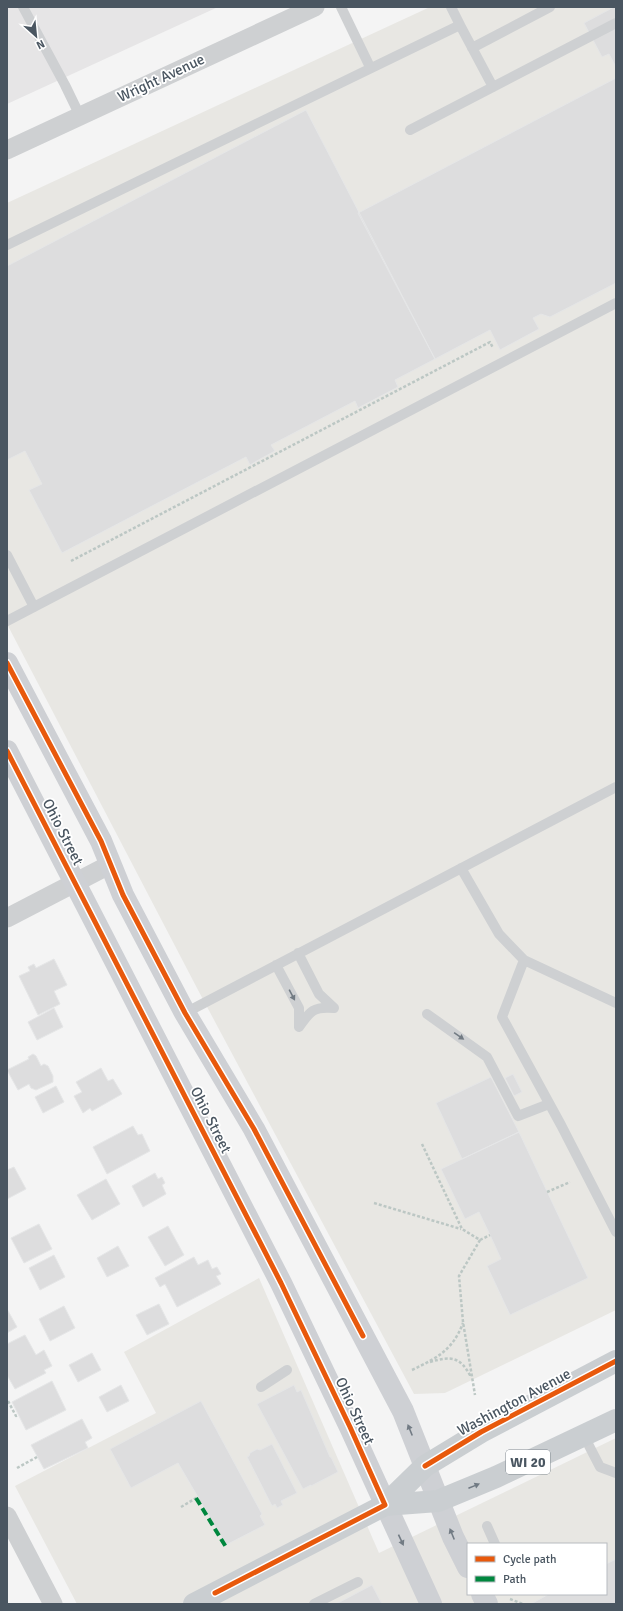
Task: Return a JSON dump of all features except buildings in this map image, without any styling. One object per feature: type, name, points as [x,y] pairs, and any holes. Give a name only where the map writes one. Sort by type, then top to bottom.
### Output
[{"type":"main road","name":"Washington Avenue","points":[[194,1604],[385,1505],[425,1466],[481,1432],[616,1361]]},
{"type":"main road","name":"Washington Avenue","points":[[385,1505],[438,1501],[496,1477],[616,1420]]},
{"type":"street","name":"Wright Avenue","points":[[7,150],[315,7]]},
{"type":"street","name":"Ohio Street","points":[[7,663],[101,841],[124,895],[185,1013],[257,1136],[403,1411],[456,1545],[467,1565]]},
{"type":"street","name":"Ohio Street","points":[[7,751],[274,1270],[352,1431],[431,1604]]},
{"type":"street","points":[[7,918],[111,864]]},
{"type":"street","points":[[7,1516],[53,1604]]},
{"type":"street","points":[[482,1595],[487,1604]]},
{"type":"lane","points":[[22,7],[65,85],[80,116]]},
{"type":"lane","points":[[341,7],[370,68]]},
{"type":"lane","points":[[451,7],[492,87]]},
{"type":"lane","points":[[472,48],[550,7]]},
{"type":"lane","points":[[410,130],[616,23]]},
{"type":"lane","points":[[7,245],[460,25]]},
{"type":"lane","points":[[7,621],[616,303]]},
{"type":"lane","points":[[7,555],[34,607]]},
{"type":"lane","points":[[185,1013],[616,787]]},
{"type":"lane","points":[[461,868],[498,934],[524,960],[616,1003]]},
{"type":"lane","points":[[276,965],[299,1008],[299,1027],[307,1014],[321,1007],[334,1008],[319,994],[298,953]]},
{"type":"lane","points":[[524,960],[502,1017],[616,1232]]},
{"type":"lane","points":[[427,1014],[487,1057],[518,1116],[549,1104]]},
{"type":"lane","points":[[262,1387],[287,1370]]},
{"type":"lane","points":[[584,1436],[600,1467],[616,1473]]},
{"type":"lane","points":[[487,1526],[495,1543]]},
{"type":"lane","points":[[314,1604],[358,1582]]},
{"type":"path","points":[[71,561],[490,342],[493,348]]},
{"type":"path","points":[[422,1144],[462,1229]]},
{"type":"path","points":[[547,1192],[565,1184]]},
{"type":"path","points":[[374,1203],[462,1229],[480,1240]]},
{"type":"path","points":[[475,1395],[463,1322],[459,1276],[480,1240],[490,1235]]},
{"type":"path","points":[[412,1370],[426,1363],[452,1345],[459,1334],[463,1322]]},
{"type":"path","points":[[426,1363],[443,1358],[458,1360],[466,1367],[472,1379]]},
{"type":"path","points":[[8,1401],[16,1416],[18,1415]]},
{"type":"path","points":[[16,1468],[37,1457]]},
{"type":"path","points":[[181,1507],[198,1497]]},
{"type":"path","points":[[510,1599],[523,1604]]},
{"type":"shaded area","points":[[7,7],[218,7],[7,104]]},
{"type":"shaded area","points":[[430,7],[616,7],[616,1310],[445,1393],[414,1394],[198,990],[7,624],[7,203]]},
{"type":"shaded area","points":[[259,1278],[379,1553],[616,1438],[616,1604],[77,1604],[15,1486],[156,1413],[124,1352]]},
{"type":"marked path","points":[[196,1498],[226,1547]]},
{"type":"cycle path","points":[[7,663],[101,841],[123,895],[185,1013],[254,1129],[363,1336]]},
{"type":"cycle path","points":[[7,751],[281,1283],[350,1427],[385,1505],[215,1593]]},
{"type":"cycle path","points":[[425,1466],[481,1432],[616,1361]]}]
